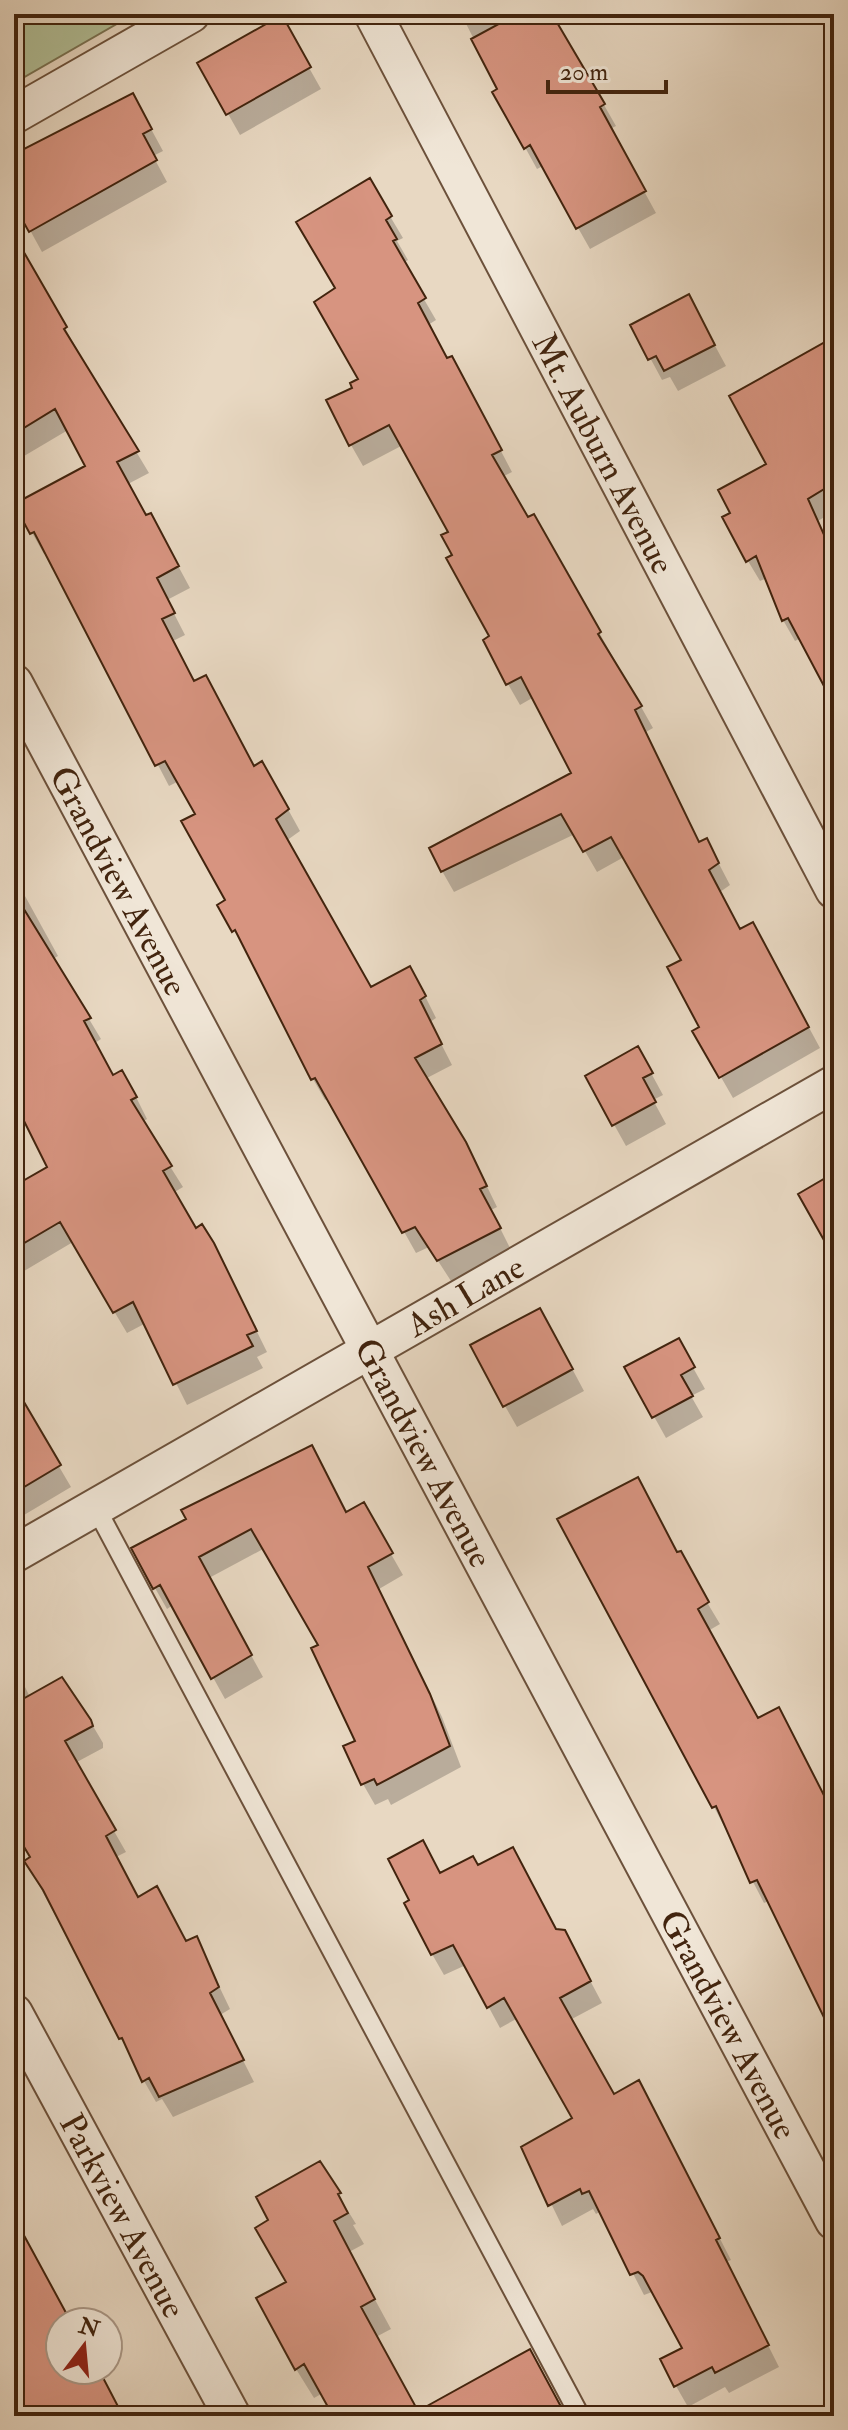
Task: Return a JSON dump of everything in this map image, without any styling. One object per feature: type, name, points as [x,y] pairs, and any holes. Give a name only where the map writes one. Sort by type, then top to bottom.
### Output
[{"type":"street","points":[[14,115],[191,14]]},
{"type":"street","name":"Mt. Auburn Avenue","points":[[373,14],[834,890]]},
{"type":"street","name":"Grandview Avenue","points":[[14,683],[834,2221]]},
{"type":"street","name":"Ash Lane","points":[[14,1554],[370,1353],[834,1084]]},
{"type":"street","name":"Parkview Avenue","points":[[14,2013],[232,2416]]},
{"type":"lane","points":[[96,1508],[580,2416]]},
{"type":"green space","points":[[14,14],[134,14],[14,83]]},
{"type":"building","points":[[517,14],[552,14],[605,104],[600,107],[646,191],[576,229],[530,145],[524,149],[492,92],[497,89],[471,39]]},
{"type":"building","points":[[282,15],[311,67],[226,115],[197,63]]},
{"type":"building","points":[[133,93],[152,129],[143,134],[157,160],[29,232],[14,205],[14,154]]},
{"type":"building","points":[[370,178],[392,216],[386,220],[397,239],[393,241],[426,298],[418,303],[447,358],[452,356],[502,450],[492,455],[528,517],[534,514],[601,632],[598,634],[642,706],[635,710],[699,842],[707,838],[719,863],[709,870],[740,929],[753,922],[809,1027],[719,1078],[692,1031],[699,1027],[667,967],[681,960],[611,837],[583,852],[561,814],[441,872],[429,848],[571,773],[521,677],[506,685],[483,640],[489,636],[446,558],[452,555],[441,535],[448,532],[389,425],[349,446],[326,400],[352,388],[350,383],[358,379],[314,302],[335,288],[296,222]]},
{"type":"building","points":[[14,235],[67,327],[64,329],[139,451],[117,462],[146,515],[151,513],[179,566],[157,578],[175,613],[162,619],[194,681],[206,675],[254,766],[262,761],[289,809],[276,819],[371,987],[410,966],[426,996],[420,1000],[442,1044],[415,1058],[466,1142],[487,1186],[480,1189],[501,1228],[437,1261],[415,1227],[402,1233],[315,1078],[311,1080],[235,930],[232,932],[217,905],[225,900],[181,821],[195,814],[165,761],[155,766],[34,532],[30,534],[14,504],[85,466],[55,409],[14,434]]},
{"type":"building","points":[[689,294],[715,345],[664,371],[656,356],[648,360],[630,325]]},
{"type":"building","points":[[834,337],[834,483],[808,499],[834,557],[834,705],[788,618],[782,621],[756,556],[746,562],[722,517],[730,513],[718,490],[766,464],[729,396]]},
{"type":"building","points":[[14,893],[91,1018],[84,1021],[113,1075],[122,1070],[137,1097],[131,1100],[172,1166],[163,1171],[196,1228],[202,1224],[214,1243],[257,1331],[247,1335],[253,1346],[173,1385],[133,1302],[113,1313],[60,1222],[14,1249],[14,1186],[47,1167],[14,1101]]},
{"type":"building","points":[[638,1046],[653,1073],[643,1078],[656,1102],[612,1126],[585,1076]]},
{"type":"building","points":[[834,1173],[834,1258],[798,1194]]},
{"type":"building","points":[[540,1308],[573,1369],[503,1407],[470,1345]]},
{"type":"building","points":[[679,1338],[695,1367],[681,1375],[693,1396],[652,1418],[624,1367]]},
{"type":"building","points":[[14,1385],[61,1465],[14,1493]]},
{"type":"building","points":[[312,1445],[346,1512],[364,1502],[393,1553],[368,1567],[430,1694],[450,1746],[377,1785],[374,1779],[361,1785],[343,1746],[355,1741],[311,1648],[318,1645],[251,1529],[199,1557],[252,1655],[211,1679],[160,1585],[153,1589],[131,1548],[186,1519],[181,1510]]},
{"type":"building","points":[[638,1477],[677,1552],[681,1551],[709,1602],[698,1609],[758,1718],[779,1707],[834,1815],[834,2038],[757,1880],[750,1883],[716,1806],[712,1808],[557,1519]]},
{"type":"building","points":[[62,1677],[93,1726],[65,1741],[116,1830],[106,1836],[138,1897],[157,1886],[186,1941],[197,1936],[219,1987],[210,1993],[244,2060],[159,2097],[149,2078],[142,2082],[43,1890],[24,1861],[30,1857],[14,1830],[14,1704]]},
{"type":"building","points":[[423,1840],[440,1873],[473,1856],[478,1865],[513,1847],[556,1929],[565,1930],[591,1981],[560,1998],[614,2094],[639,2080],[720,2238],[716,2240],[769,2345],[715,2373],[712,2367],[674,2387],[660,2359],[682,2348],[643,2276],[638,2272],[630,2275],[589,2191],[582,2194],[580,2189],[548,2206],[521,2147],[572,2118],[504,1998],[487,2008],[453,1945],[431,1955],[404,1903],[409,1900],[388,1859]]},
{"type":"building","points":[[320,2161],[341,2193],[338,2194],[348,2213],[334,2221],[375,2299],[361,2307],[418,2411],[530,2349],[566,2416],[333,2416],[304,2364],[295,2370],[256,2298],[286,2282],[255,2228],[268,2220],[256,2197]]},
{"type":"building","points":[[14,2217],[62,2306],[44,2306],[44,2386],[107,2386],[123,2416],[14,2416]]}]
